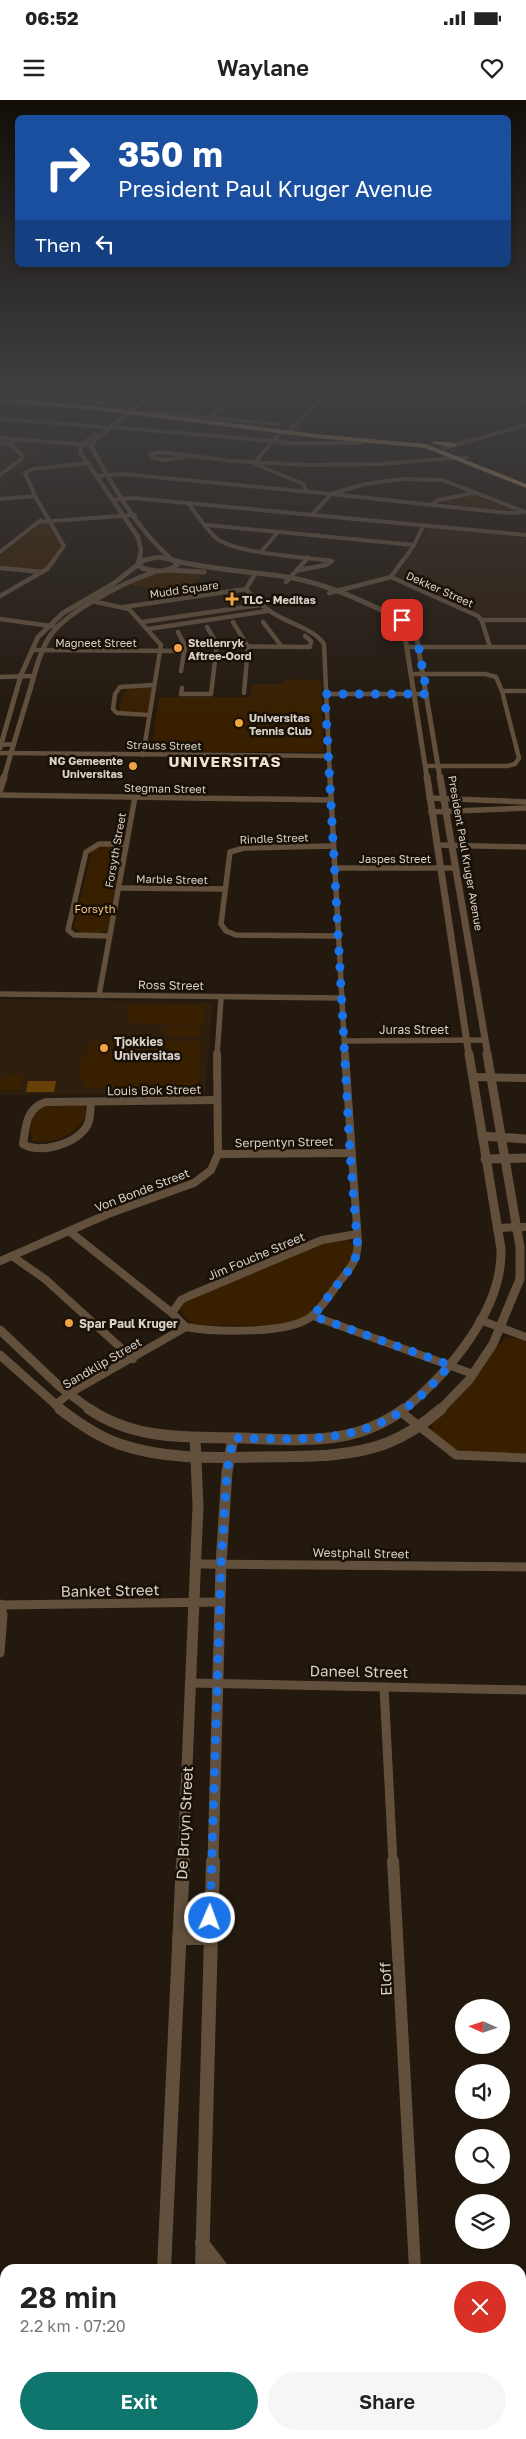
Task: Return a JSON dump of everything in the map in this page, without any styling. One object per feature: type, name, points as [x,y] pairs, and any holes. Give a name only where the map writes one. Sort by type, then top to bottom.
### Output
[{"type":"street","points":[[0,596],[43,571],[64,546],[51,521],[36,499]]},
{"type":"street","points":[[14,744],[0,746],[22,676],[37,639],[47,626],[127,574],[138,562],[141,550],[140,542],[113,500],[123,499]]},
{"type":"street","points":[[125,499],[154,544],[173,559],[176,566],[164,570],[142,568],[138,562]]},
{"type":"street","points":[[127,499],[526,535]]},
{"type":"street","points":[[312,515],[325,499]]},
{"type":"street","points":[[388,499],[486,508],[514,514],[525,512],[489,499]]},
{"type":"street","points":[[434,504],[442,499]]},
{"type":"street","points":[[189,504],[220,541],[262,552],[328,559],[332,562],[299,570]]},
{"type":"street","points":[[38,522],[135,515]]},
{"type":"street","points":[[0,552],[46,516]]},
{"type":"street","points":[[131,527],[143,526]]},
{"type":"street","points":[[207,526],[414,545]]},
{"type":"street","points":[[333,592],[391,577],[414,545],[423,526]]},
{"type":"street","points":[[262,552],[278,532]]},
{"type":"street","name":"President Paul Kruger Avenue","points":[[0,1354],[73,1419],[116,1443],[160,1454],[194,1457],[229,1458],[346,1453],[369,1449],[388,1442],[420,1425],[452,1399],[494,1345],[500,1326],[521,1278],[522,1263],[455,868],[420,647],[412,624],[333,592],[288,580],[210,569],[173,559],[152,557],[138,562]]},
{"type":"street","points":[[288,580],[299,570],[308,557]]},
{"type":"street","points":[[0,568],[43,571]]},
{"type":"street","name":"President Paul Kruger Avenue","points":[[0,790],[43,650],[58,627],[94,601],[136,578],[164,570],[254,576]]},
{"type":"street","points":[[69,1231],[186,1326],[197,1329],[281,1328],[304,1322],[313,1316],[357,1258],[322,640],[260,606],[246,589],[254,576]]},
{"type":"street","name":"Dekker Street","points":[[391,577],[469,610],[482,620],[490,647]]},
{"type":"street","name":"Mudd Square","points":[[124,607],[246,589]]},
{"type":"street","name":"President Paul Kruger Avenue","points":[[0,1330],[42,1370],[96,1413],[128,1428],[160,1435],[195,1438],[342,1436],[364,1430],[401,1412],[450,1365],[480,1320],[499,1281],[502,1264],[497,1228],[431,812],[408,647],[402,626],[333,592]]},
{"type":"street","points":[[86,600],[124,607],[132,611],[159,642],[161,650],[153,685],[143,754]]},
{"type":"street","points":[[142,622],[260,606]]},
{"type":"street","points":[[148,629],[266,611]]},
{"type":"street","points":[[0,619],[58,627]]},
{"type":"street","points":[[482,620],[526,620]]},
{"type":"street","points":[[233,622],[248,647],[244,693]]},
{"type":"street","points":[[263,622],[282,647]]},
{"type":"street","points":[[182,688],[181,694],[211,694],[217,647],[207,627]]},
{"type":"street","points":[[178,632],[185,649],[182,671]]},
{"type":"street","name":"Magneet Street","points":[[32,650],[310,647],[311,641],[305,636]]},
{"type":"street","points":[[408,647],[526,647]]},
{"type":"street","points":[[412,674],[490,675],[498,679],[519,758],[512,765],[426,766]]},
{"type":"street","points":[[0,677],[34,676]]},
{"type":"street","points":[[149,715],[117,713],[113,709],[117,689],[120,687],[153,685]]},
{"type":"street","points":[[502,691],[526,691]]},
{"type":"street","points":[[325,694],[427,694]]},
{"type":"street","points":[[516,747],[526,747]]},
{"type":"street","name":"Strauss Street","points":[[0,753],[328,756]]},
{"type":"street","name":"Stegman Street","points":[[0,795],[330,800]]},
{"type":"street","name":"Forsyth Street","points":[[99,995],[135,797]]},
{"type":"street","points":[[429,798],[486,802],[526,802]]},
{"type":"street","points":[[431,812],[489,808],[526,808]]},
{"type":"street","points":[[109,936],[74,935],[68,930],[86,852],[89,847],[125,844]]},
{"type":"street","points":[[437,845],[526,847]]},
{"type":"street","name":"Rindle Street","points":[[333,846],[235,849],[229,855],[221,924],[230,933],[242,935],[338,936]]},
{"type":"street","name":"Jaspes Street","points":[[335,868],[455,868]]},
{"type":"street","name":"Marble Street","points":[[119,888],[225,889]]},
{"type":"street","points":[[454,948],[469,947]]},
{"type":"street","name":"Ross Street","points":[[0,994],[341,998]]},
{"type":"street","points":[[218,1154],[217,1100],[220,998]]},
{"type":"street","name":"Juras Street","points":[[345,1041],[484,1040]]},
{"type":"street","points":[[473,1077],[526,1078]]},
{"type":"street","name":"Louis Bok Street","points":[[91,1102],[89,1121],[84,1130],[79,1134],[42,1150],[30,1149],[23,1144],[30,1113],[35,1105],[46,1102],[217,1100]]},
{"type":"street","points":[[482,1136],[526,1139]]},
{"type":"street","name":"Serpentyn Street","points":[[218,1154],[350,1153]]},
{"type":"street","name":"Von Bonde Street","points":[[0,1262],[69,1231],[201,1180],[211,1170],[218,1154]]},
{"type":"street","points":[[485,1159],[526,1158]]},
{"type":"street","points":[[497,1228],[526,1227]]},
{"type":"street","name":"Jim Fouche Street","points":[[172,1313],[182,1300],[189,1296],[322,1240],[357,1234]]},
{"type":"street","points":[[12,1256],[45,1279],[133,1359]]},
{"type":"street","points":[[313,1316],[473,1374]]},
{"type":"street","points":[[480,1320],[500,1326],[526,1338]]},
{"type":"street","name":"Sandklip Street","points":[[55,1404],[70,1393],[133,1359],[186,1326]]},
{"type":"street","points":[[401,1412],[456,1455],[526,1458]]},
{"type":"street","name":"De Bruyn Street","points":[[164,2264],[195,1602],[198,1506],[194,1457],[195,1438]]},
{"type":"street","name":"De Bruyn Street","points":[[202,2264],[209,1938],[221,1564],[229,1458],[233,1438]]},
{"type":"street","name":"Westphall Street","points":[[196,1564],[526,1567]]},
{"type":"street","name":"Banket Street","points":[[1,1605],[220,1602]]},
{"type":"street","points":[[0,1653],[2,1636],[1,1605]]},
{"type":"street","name":"Daneel Street","points":[[191,1683],[217,1682],[526,1690]]},
{"type":"street","name":"Eloff","points":[[384,1687],[415,2264]]},
{"type":"street","points":[[179,1938],[209,1938]]},
{"type":"street","points":[[202,2243],[218,2264]]},
{"type":"shaded area","points":[[429,529],[526,537],[526,618],[490,618],[401,579],[398,574]]},
{"type":"shaded area","name":"Tjokkies Universitas","points":[[0,999],[213,1002],[205,1095],[0,1095]]},
{"type":"shaded area","points":[[28,1081],[56,1081],[54,1092],[26,1092]]},
{"type":"green space","points":[[451,499],[484,499],[503,507],[522,510],[512,513],[439,502]]},
{"type":"green space","points":[[42,522],[50,522],[63,546],[46,567],[41,570],[0,567],[0,557]]},
{"type":"green space","points":[[163,572],[204,574],[187,585],[178,588],[160,589],[130,585],[138,579]]},
{"type":"green space","name":"Universitas Tennis Club","points":[[285,679],[321,680],[324,752],[158,752],[151,749],[159,697],[250,697],[251,684],[284,684]]},
{"type":"green space","points":[[149,687],[153,690],[149,712],[123,713],[119,710],[122,697],[127,690]]},
{"type":"green space","name":"Forsyth","points":[[103,846],[123,848],[108,929],[100,933],[91,934],[81,932],[74,927],[92,849]]},
{"type":"green space","points":[[130,1004],[204,1005],[203,1025],[127,1023]]},
{"type":"green space","points":[[165,1025],[202,1026],[201,1037],[164,1036]]},
{"type":"green space","points":[[96,1041],[202,1041],[199,1088],[86,1088],[80,1075],[80,1063],[86,1051]]},
{"type":"green space","points":[[22,1075],[19,1090],[0,1090],[3,1076]]},
{"type":"green space","points":[[43,1104],[83,1105],[87,1112],[79,1126],[65,1136],[49,1141],[32,1141],[32,1121],[36,1112]]},
{"type":"green space","points":[[333,1239],[347,1240],[355,1246],[352,1260],[313,1310],[300,1320],[284,1326],[201,1325],[192,1324],[181,1312],[181,1305],[188,1299]]},
{"type":"green space","points":[[508,1337],[522,1339],[526,1343],[526,1455],[485,1456],[457,1452],[446,1446],[437,1437],[431,1424],[456,1400],[494,1350]]},
{"type":"place","name":"TLC - Meditas","points":[[232,599]]},
{"type":"place","name":"Stellenryk Aftree-Oord","points":[[178,648]]},
{"type":"place","name":"Universitas Tennis Club","points":[[239,723]]},
{"type":"place","name":"NG Gemeente Universitas","points":[[133,766]]},
{"type":"place","name":"Tjokkies Universitas","points":[[104,1048]]},
{"type":"place","name":"Spar Paul Kruger","points":[[69,1323]]},
{"type":"district","name":"UNIVERSITAS","points":[[225,761]]},
{"type":"route","points":[[210,1918],[221,1564],[227,1472],[233,1438],[314,1438],[342,1436],[364,1430],[401,1412],[435,1382],[450,1365],[313,1316],[352,1266],[357,1258],[358,1251],[350,1153],[325,694],[427,694],[420,647],[414,626],[402,620]]}]
